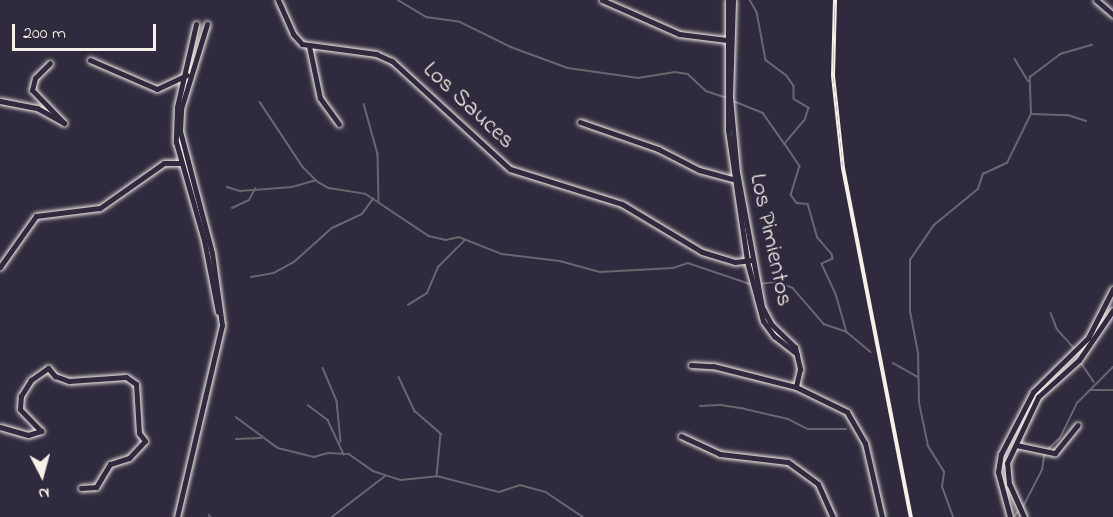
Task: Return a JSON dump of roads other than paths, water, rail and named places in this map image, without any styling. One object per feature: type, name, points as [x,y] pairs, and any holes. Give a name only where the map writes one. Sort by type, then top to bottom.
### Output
[{"type":"street","points":[[278,0],[293,34],[309,46],[320,98],[339,124]]},
{"type":"street","points":[[602,0],[679,34],[729,40]]},
{"type":"street","name":"Los Pimientos","points":[[728,0],[733,179],[763,321],[774,336],[798,354],[800,369],[795,387]]},
{"type":"street","name":"Los Pimientos","points":[[733,0],[729,40],[734,150],[750,261]]},
{"type":"street","points":[[1096,0],[1113,15]]},
{"type":"street","points":[[196,24],[187,75],[175,120],[180,163],[204,240],[218,312]]},
{"type":"street","points":[[177,517],[222,325],[212,253],[180,131],[181,109],[207,24]]},
{"type":"street","name":"Los Sauces","points":[[309,46],[384,57],[422,84],[510,169],[622,204],[702,252],[735,262],[750,261]]},
{"type":"street","points":[[90,60],[157,88],[187,75]]},
{"type":"street","points":[[0,101],[37,108],[64,123],[32,90],[34,78],[50,63]]},
{"type":"street","points":[[580,122],[658,149],[699,170],[733,179]]},
{"type":"street","points":[[0,267],[36,216],[100,208],[164,164],[180,163]]},
{"type":"street","points":[[1010,517],[998,472],[1003,452],[1033,392],[1088,338],[1113,289]]},
{"type":"street","points":[[1023,517],[1006,473],[1012,453],[1038,397],[1079,360],[1113,310]]},
{"type":"street","points":[[691,365],[713,366],[795,387],[838,405],[854,418],[868,454],[882,517]]},
{"type":"street","points":[[0,428],[28,435],[42,431],[20,410],[21,396],[32,380],[48,368],[55,376],[69,381],[126,377],[136,384],[138,433],[145,441],[129,458],[110,464],[96,487],[81,488]]},
{"type":"street","points":[[1016,445],[1055,453],[1078,425]]},
{"type":"street","points":[[681,436],[707,451],[788,462],[807,472],[818,484],[833,517]]},
{"type":"street","points":[[1003,452],[1012,453]]},
{"type":"waterway","points":[[398,0],[426,17],[460,22],[511,47],[568,68],[638,78],[674,72],[688,74],[706,91],[727,98]]},
{"type":"waterway","points":[[750,0],[757,12],[766,60],[787,76],[794,86],[794,99],[809,108],[805,120],[785,144],[800,166],[791,195],[797,203],[808,204],[818,238],[832,254],[833,259],[822,264],[836,294],[847,332],[871,352]]},
{"type":"waterway","points":[[953,517],[942,487],[944,472],[928,446],[919,403],[918,353],[910,311],[910,260],[934,225],[978,189],[983,174],[1007,163],[1031,114],[1030,77],[1060,54],[1092,45]]},
{"type":"waterway","points":[[1015,59],[1028,81]]},
{"type":"waterway","points":[[731,100],[763,113],[785,144]]},
{"type":"waterway","points":[[260,102],[303,167],[318,182],[329,188],[366,194],[429,236],[446,240],[459,237],[502,254],[560,261],[600,272],[673,268],[688,263],[750,284]]},
{"type":"waterway","points":[[364,104],[378,154],[379,201]]},
{"type":"waterway","points":[[1031,114],[1068,115],[1086,121]]},
{"type":"waterway","points":[[227,187],[240,191],[292,187],[316,180]]},
{"type":"waterway","points":[[232,208],[249,200],[255,189]]},
{"type":"waterway","points":[[251,277],[274,273],[294,262],[332,228],[362,214],[373,199]]},
{"type":"waterway","points":[[408,305],[427,293],[438,267],[464,241]]},
{"type":"waterway","points":[[761,284],[776,282],[793,288],[824,324],[847,332]]},
{"type":"waterway","points":[[1051,313],[1057,329],[1075,349]]},
{"type":"waterway","points":[[1080,361],[1094,382]]},
{"type":"waterway","points":[[893,363],[918,377]]},
{"type":"waterway","points":[[1048,449],[1060,438],[1077,403],[1113,367]]},
{"type":"waterway","points":[[323,368],[337,401],[341,442]]},
{"type":"waterway","points":[[399,377],[415,411],[441,434],[437,476]]},
{"type":"waterway","points":[[1090,390],[1113,390]]},
{"type":"waterway","points":[[308,405],[328,420],[344,454]]},
{"type":"waterway","points":[[700,406],[721,405],[745,409],[788,419],[808,429],[846,429]]},
{"type":"waterway","points":[[236,417],[278,448],[314,457],[328,453],[349,454],[373,471],[401,480],[437,476],[499,492],[520,485],[546,492],[583,517]]},
{"type":"waterway","points":[[236,439],[261,438]]},
{"type":"waterway","points":[[1023,507],[1042,470],[1045,452]]},
{"type":"waterway","points":[[332,517],[385,476]]},
{"type":"waterway","points":[[1014,517],[1019,510]]},
{"type":"railway","points":[[835,0],[833,76],[843,168],[911,517]]}]
